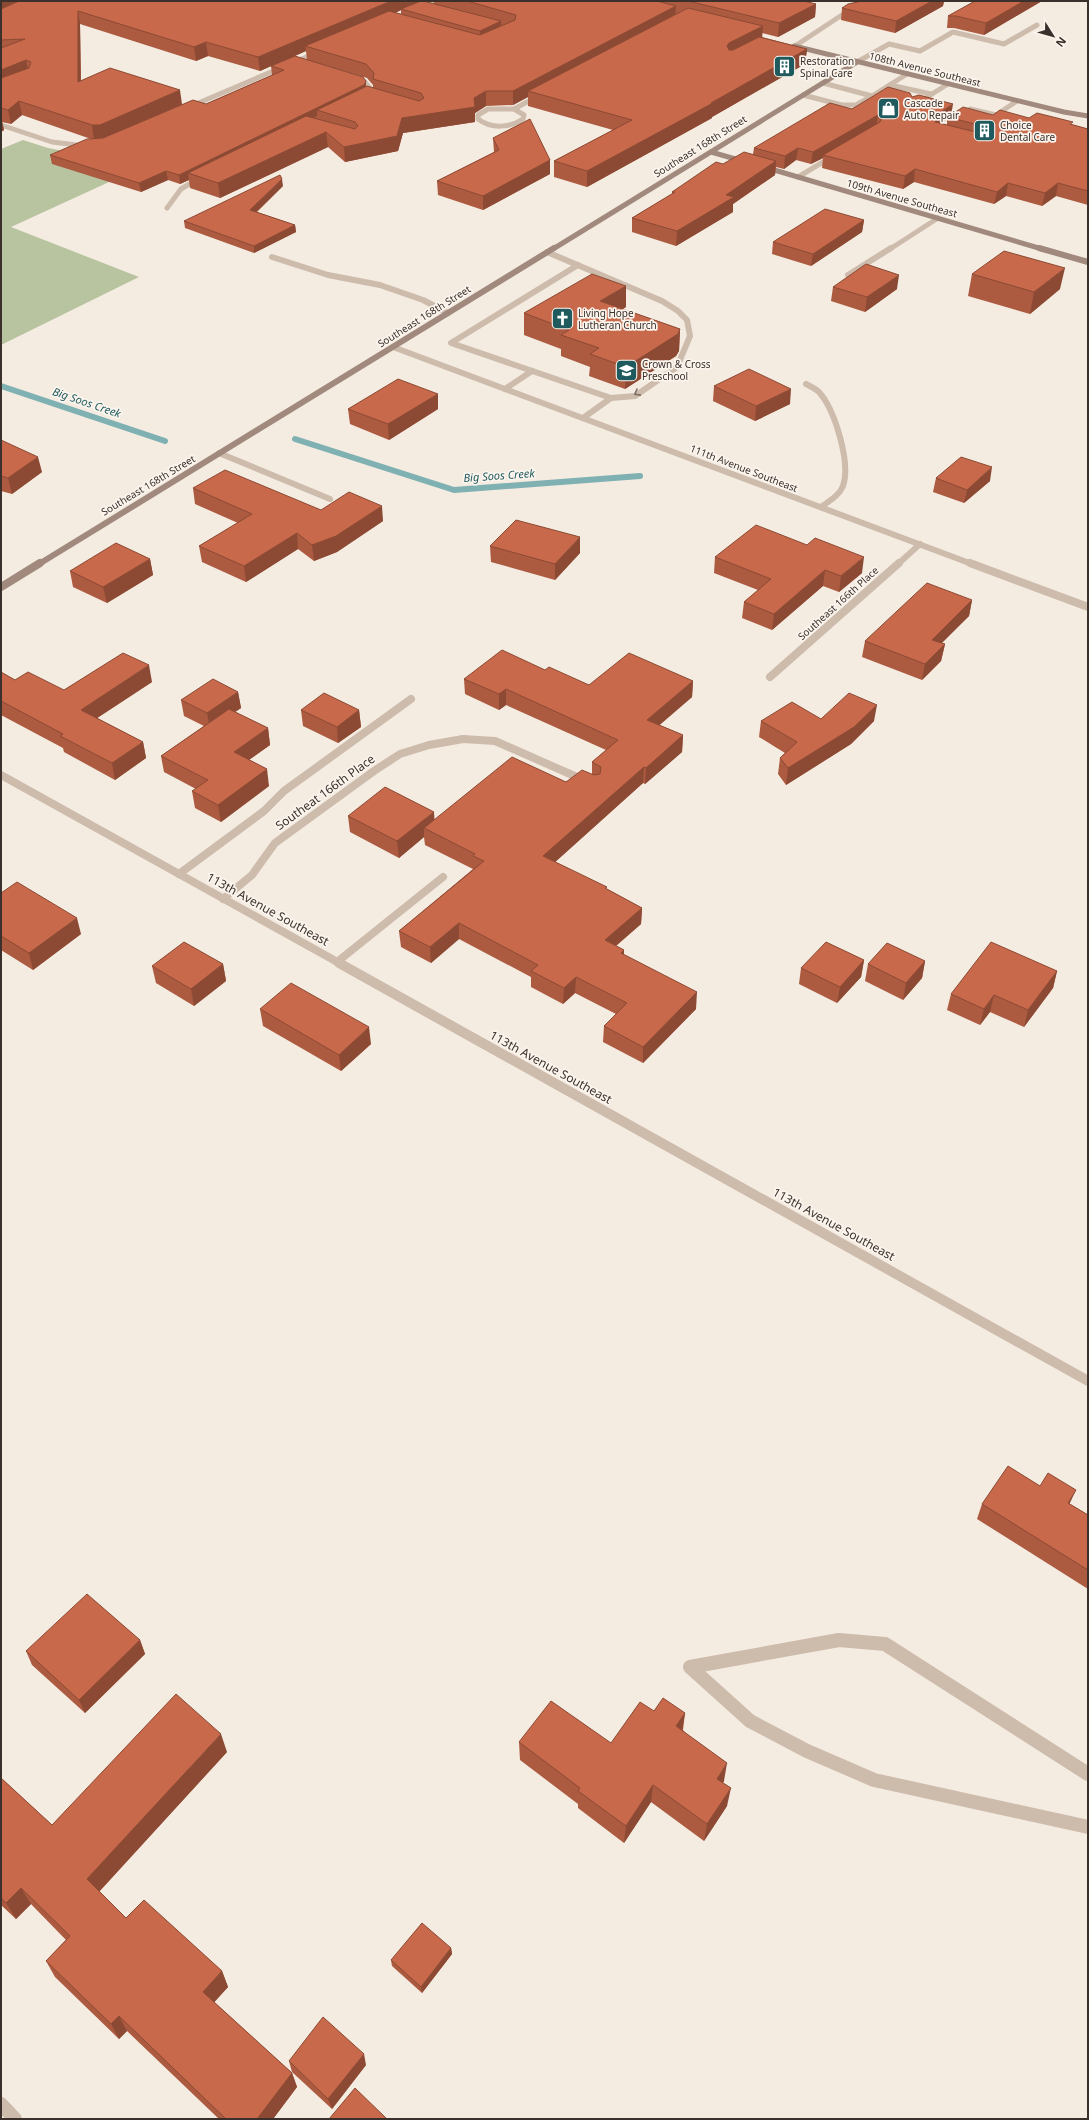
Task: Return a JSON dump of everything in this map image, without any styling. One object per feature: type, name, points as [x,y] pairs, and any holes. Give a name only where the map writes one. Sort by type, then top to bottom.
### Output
[{"type":"street","points":[[409,12],[433,1]]},
{"type":"street","points":[[422,6],[430,8]]},
{"type":"street","points":[[795,46],[846,14],[856,10]]},
{"type":"street","points":[[857,62],[889,44],[920,51],[953,32],[1004,44],[1037,24]]},
{"type":"street","name":"108th Avenue Southeast","points":[[787,44],[1018,101],[1088,116]]},
{"type":"street","points":[[180,111],[326,48]]},
{"type":"street","points":[[297,61],[305,63]]},
{"type":"street","name":"Southeast 168th Street","points":[[1,587],[857,62]]},
{"type":"street","points":[[803,96],[842,105],[856,105],[907,74]]},
{"type":"street","points":[[350,76],[370,85],[371,89],[368,96],[357,102]]},
{"type":"street","points":[[823,83],[872,96]]},
{"type":"street","points":[[890,84],[931,94]]},
{"type":"street","points":[[912,106],[948,84]]},
{"type":"street","points":[[514,110],[524,115],[524,119],[513,124],[496,126],[487,124],[478,119],[478,115],[488,110],[514,110],[548,91]]},
{"type":"street","points":[[368,96],[376,98]]},
{"type":"street","points":[[953,120],[970,109],[996,115],[1018,101]]},
{"type":"street","points":[[1,125],[52,142],[71,145],[91,145]]},
{"type":"street","name":"109th Avenue Southeast","points":[[711,152],[1088,262]]},
{"type":"street","points":[[798,177],[837,154]]},
{"type":"street","points":[[167,208],[173,195],[184,186],[204,176]]},
{"type":"street","points":[[848,275],[938,218]]},
{"type":"street","points":[[547,252],[578,265],[662,301],[678,311],[687,320],[690,336],[677,367],[635,396],[626,398],[611,398],[451,343],[578,265]]},
{"type":"street","points":[[272,257],[328,275],[388,288],[422,300],[448,313]]},
{"type":"street","name":"111th Avenue Southeast","points":[[393,347],[1088,607]]},
{"type":"street","points":[[505,389],[532,371]]},
{"type":"street","points":[[806,384],[817,390],[827,405],[839,436],[845,462],[844,484],[839,494],[821,507]]},
{"type":"street","points":[[583,418],[611,398]]},
{"type":"street","points":[[220,453],[330,499]]},
{"type":"street","name":"Southeast 166th Place","points":[[770,677],[920,544]]},
{"type":"street","points":[[179,874],[264,811],[284,791],[411,699]]},
{"type":"street","name":"Southeat 166th Place","points":[[223,899],[252,875],[275,843],[374,771],[400,754],[429,745],[463,739],[495,741],[596,786]]},
{"type":"street","name":"113th Avenue Southeast","points":[[1,775],[1088,1381]]},
{"type":"street","points":[[337,962],[443,877]]},
{"type":"street","points":[[1088,1774],[885,1644],[840,1640],[690,1667],[750,1721],[807,1751],[874,1780],[1088,1827]]},
{"type":"street","points":[[1,2104],[15,2119]]},
{"type":"green space","points":[[23,140],[48,148],[144,166],[11,227],[139,277],[1,345],[1,149]]},
{"type":"building","points":[[19,1],[391,1],[258,57],[206,42],[194,47],[78,11],[78,82],[110,68],[180,90],[100,125],[92,125],[19,101],[8,110],[1,108],[1,78],[29,68],[31,62],[26,60],[1,70],[1,48],[25,39],[1,40],[1,9]]},
{"type":"building","points":[[421,1],[501,21],[480,31],[401,9]]},
{"type":"building","points":[[467,1],[657,1],[676,6],[513,91],[486,91],[474,98],[475,107],[402,118],[397,136],[344,147],[326,132],[218,183],[188,173],[306,116],[355,129],[358,126],[355,122],[317,110],[367,86],[419,101],[424,98],[421,93],[373,79],[374,73],[366,64],[305,46],[389,11],[480,35],[515,20],[516,15]]},
{"type":"building","points":[[688,1],[804,1],[816,4],[779,23]]},
{"type":"building","points":[[862,1],[932,1],[896,21],[842,8],[848,4]]},
{"type":"building","points":[[975,1],[1024,1],[986,23],[956,16],[948,16]]},
{"type":"building","points":[[688,8],[763,26],[729,43],[727,46],[729,50],[733,50],[759,37],[807,49],[711,103],[713,103],[587,171],[554,161],[632,120],[528,91]]},
{"type":"building","points":[[295,56],[363,77],[366,81],[364,85],[179,175],[166,171],[139,183],[50,155],[87,139],[103,138],[193,100],[206,104],[284,70],[271,66]]},
{"type":"building","points":[[888,87],[910,93],[912,97],[919,95],[953,104],[935,116],[935,122],[988,135],[993,133],[990,128],[948,117],[963,107],[993,115],[1000,110],[1029,118],[1037,113],[1073,122],[1070,124],[1088,129],[1088,191],[1058,183],[1045,193],[1008,183],[997,192],[915,169],[905,176],[823,155],[880,122],[882,118],[878,115],[813,152],[798,148],[785,156],[754,148],[830,103],[852,109]]},
{"type":"building","points":[[530,119],[550,160],[483,196],[437,181],[499,150],[493,138]]},
{"type":"building","points":[[744,152],[776,161],[726,195],[734,197],[677,231],[632,218],[675,192],[672,192],[716,162],[723,164]]},
{"type":"building","points":[[280,175],[282,179],[250,210],[295,225],[254,246],[184,221]]},
{"type":"building","points":[[825,209],[864,220],[813,254],[773,242]]},
{"type":"building","points":[[1004,251],[1065,268],[1034,292],[972,274]]},
{"type":"building","points":[[866,264],[899,275],[867,297],[833,287]]},
{"type":"building","points":[[592,274],[626,286],[600,301],[680,329],[678,334],[626,367],[590,354],[599,348],[561,335],[569,330],[524,313]]},
{"type":"building","points":[[749,369],[791,389],[756,406],[714,386]]},
{"type":"building","points":[[398,379],[438,394],[388,424],[348,409]]},
{"type":"building","points":[[1,440],[38,457],[8,478],[1,476]]},
{"type":"building","points":[[961,457],[992,467],[967,490],[936,478]]},
{"type":"building","points":[[225,470],[321,510],[349,492],[382,506],[336,536],[312,545],[297,533],[244,566],[199,546],[252,514],[193,488]]},
{"type":"building","points":[[516,520],[580,537],[555,564],[490,546]]},
{"type":"building","points":[[756,525],[807,545],[815,538],[864,557],[841,576],[825,570],[774,614],[744,602],[771,579],[715,557]]},
{"type":"building","points":[[116,543],[150,559],[103,587],[70,571]]},
{"type":"building","points":[[927,583],[972,600],[932,640],[945,644],[925,664],[865,641]]},
{"type":"building","points":[[502,650],[545,670],[549,667],[589,685],[629,653],[693,681],[647,720],[683,735],[646,768],[644,767],[543,856],[607,887],[605,888],[642,908],[605,940],[624,950],[621,953],[697,992],[643,1047],[604,1026],[627,1003],[576,977],[564,988],[531,971],[538,965],[459,923],[430,947],[399,931],[484,861],[473,856],[475,854],[424,828],[512,757],[566,782],[582,770],[594,775],[600,774],[601,767],[592,762],[618,740],[506,689],[499,694],[464,679]]},
{"type":"building","points":[[123,653],[149,665],[81,710],[143,742],[112,763],[60,736],[63,734],[1,701],[1,672],[15,680],[28,672],[64,690]]},
{"type":"building","points":[[213,679],[238,692],[207,713],[181,700]]},
{"type":"building","points":[[324,693],[359,710],[337,727],[301,710]]},
{"type":"building","points":[[849,693],[877,705],[854,727],[788,768],[780,758],[797,742],[761,721],[792,702],[821,719]]},
{"type":"building","points":[[229,709],[268,728],[234,752],[267,769],[218,805],[192,791],[208,780],[161,756]]},
{"type":"building","points":[[385,787],[434,812],[397,841],[348,816]]},
{"type":"building","points":[[17,882],[77,918],[29,953],[1,936],[1,893]]},
{"type":"building","points":[[184,942],[223,964],[191,989],[152,966]]},
{"type":"building","points":[[826,942],[864,960],[840,987],[801,968]]},
{"type":"building","points":[[991,942],[1057,971],[1028,1010],[994,995],[984,1009],[951,994]]},
{"type":"building","points":[[887,943],[925,961],[906,983],[868,964]]},
{"type":"building","points":[[291,983],[369,1027],[339,1055],[260,1009]]},
{"type":"building","points":[[1008,1466],[1040,1486],[1048,1473],[1076,1490],[1068,1503],[1088,1515],[1088,1570],[982,1504]]},
{"type":"building","points":[[87,1594],[140,1640],[79,1700],[26,1651]]},
{"type":"building","points":[[176,1694],[221,1734],[87,1879],[126,1918],[144,1900],[222,1971],[203,1992],[292,2073],[257,2119],[226,2119],[119,2016],[111,2024],[46,1961],[70,1936],[21,1888],[6,1903],[1,1898],[1,1778],[52,1825]]},
{"type":"building","points":[[663,1698],[685,1713],[676,1726],[727,1763],[717,1779],[731,1788],[707,1824],[653,1785],[626,1826],[578,1791],[580,1788],[519,1742],[551,1701],[611,1743],[640,1702],[654,1711]]},
{"type":"building","points":[[422,1923],[451,1948],[421,1987],[391,1960]]},
{"type":"building","points":[[323,2017],[364,2054],[328,2099],[289,2061]]},
{"type":"building","points":[[355,2088],[387,2119],[329,2119]]},
{"type":"waterway","name":"Big Soos Creek","points":[[1,386],[165,441]]},
{"type":"waterway","name":"Big Soos Creek","points":[[295,439],[454,490],[640,476]]},
{"type":"place","name":"Restoration Spinal Care","points":[[785,67]]},
{"type":"place","name":"Cascade Auto Repair","points":[[888,109]]},
{"type":"place","name":"Choice Dental Care","points":[[985,131]]},
{"type":"place","name":"Living Hope Lutheran Church","points":[[563,319]]},
{"type":"place","name":"Crown & Cross Preschool","points":[[627,370]]}]
